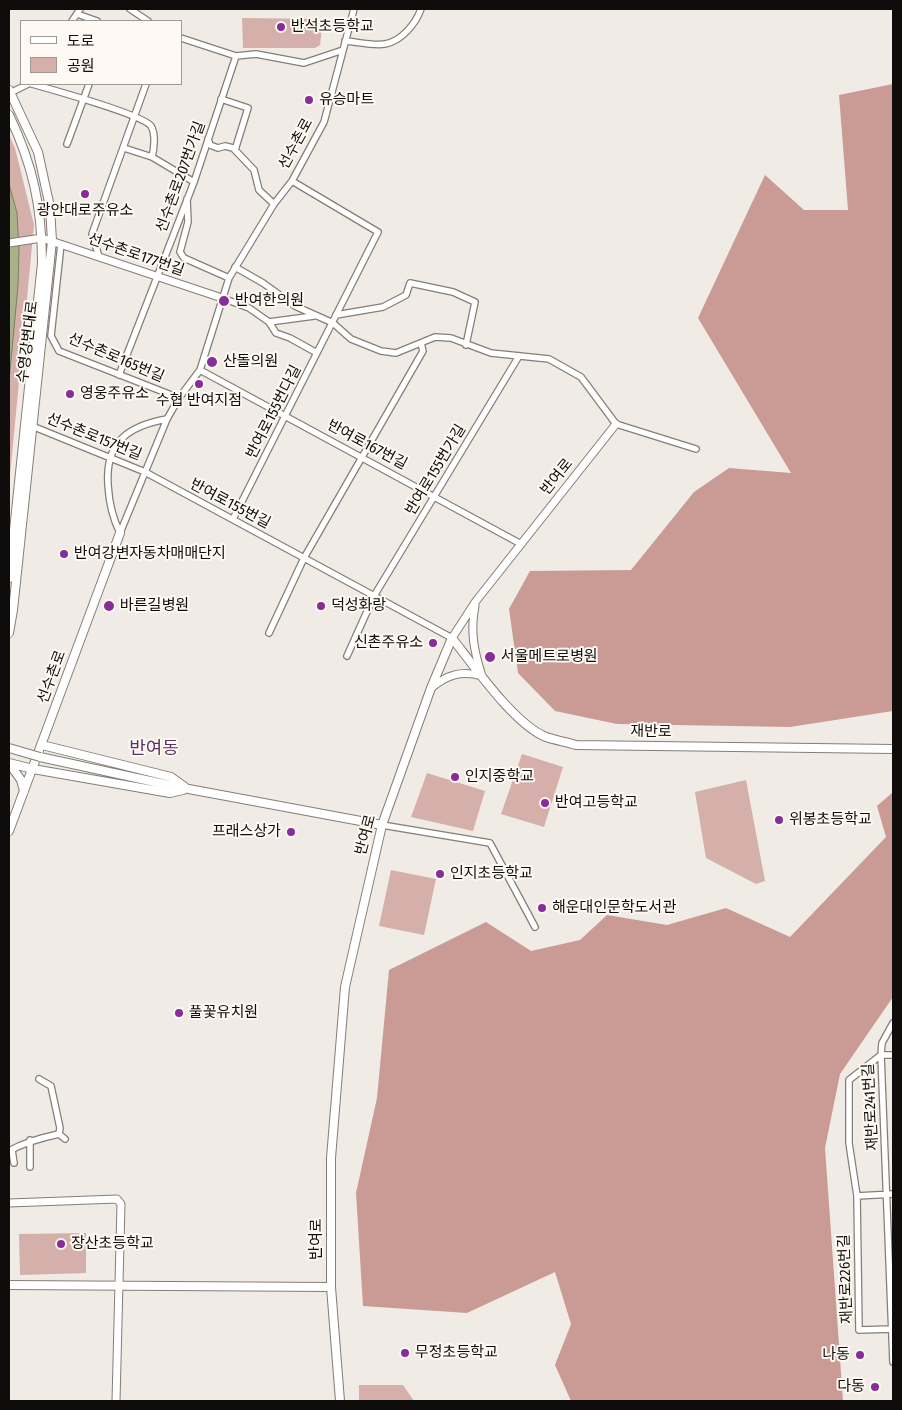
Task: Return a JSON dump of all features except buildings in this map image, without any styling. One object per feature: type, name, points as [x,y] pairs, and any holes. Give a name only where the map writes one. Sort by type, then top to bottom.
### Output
[{"type":"main road","name":"수영강변대로","points":[[9,92],[38,152],[50,207],[52,241],[13,610],[9,632]]},
{"type":"main road","name":"수영강변대로","points":[[9,115],[32,172],[42,224],[38,305],[9,578]]},
{"type":"main road","name":"선수촌로","points":[[9,831],[120,533]]},
{"type":"main road","name":"재반로","points":[[452,638],[482,676],[524,722],[545,736],[576,745],[893,749]]},
{"type":"main road","name":"반여로","points":[[340,1401],[331,1287],[331,1158],[345,988],[382,825],[430,688],[452,638]]},
{"type":"main road","points":[[42,745],[171,777],[187,789]]},
{"type":"main road","points":[[9,748],[40,758],[187,789],[382,825]]},
{"type":"main road","points":[[9,763],[33,769],[170,793],[187,789]]},
{"type":"main road","points":[[9,763],[20,780],[24,791]]},
{"type":"main road","points":[[9,1286],[331,1287]]},
{"type":"street","points":[[130,9],[146,20]]},
{"type":"street","name":"선수촌로","points":[[120,533],[167,420],[179,398],[200,370],[222,298],[234,267],[274,204],[292,181],[324,122],[354,9]]},
{"type":"street","points":[[346,41],[384,44],[391,42],[415,24],[421,9]]},
{"type":"street","points":[[79,11],[95,20]]},
{"type":"street","points":[[182,38],[236,56],[256,54],[304,63],[343,50]]},
{"type":"street","name":"선수촌로207번가길","points":[[119,374],[194,182],[236,56]]},
{"type":"street","points":[[9,92],[27,85]]},
{"type":"street","points":[[34,85],[84,99],[147,122],[154,132],[152,157]]},
{"type":"street","points":[[67,144],[89,85]]},
{"type":"street","points":[[99,257],[92,234],[146,85]]},
{"type":"street","points":[[222,99],[248,108],[235,150]]},
{"type":"street","points":[[208,139],[210,146],[218,148],[225,146],[235,150],[254,170],[259,190],[274,204]]},
{"type":"street","points":[[124,148],[152,157],[194,182]]},
{"type":"street","name":"반여로155번다길","points":[[233,519],[378,232],[292,181]]},
{"type":"street","points":[[187,199],[188,222],[180,252],[184,258],[229,278]]},
{"type":"street","points":[[9,243],[42,238]]},
{"type":"street","name":"선수촌로177번길","points":[[42,238],[222,298]]},
{"type":"street","name":"선수촌로165번길","points":[[61,244],[51,336],[59,351],[179,398]]},
{"type":"street","points":[[234,267],[315,316],[333,323],[351,339],[381,351],[396,353],[435,337],[451,338],[490,354],[549,358],[581,377],[616,424],[696,449]]},
{"type":"street","points":[[336,315],[383,307],[406,295],[410,284],[453,292],[475,302],[466,345]]},
{"type":"street","points":[[222,298],[249,308],[269,322],[276,333],[317,353]]},
{"type":"street","points":[[269,322],[315,316]]},
{"type":"street","points":[[269,634],[304,558],[424,351],[421,343]]},
{"type":"street","name":"반여로155번가길","points":[[374,596],[519,356]]},
{"type":"street","name":"반여로167번길","points":[[200,370],[363,456],[521,544]]},
{"type":"street","points":[[120,533],[113,519],[109,500],[107,466],[109,456],[115,447],[136,428],[167,420]]},
{"type":"street","name":"반여로","points":[[452,638],[476,601],[616,424]]},
{"type":"street","name":"선수촌로157번길","points":[[32,426],[145,472]]},
{"type":"street","name":"반여로155번길","points":[[145,472],[452,638]]},
{"type":"street","points":[[347,656],[374,596]]},
{"type":"street","points":[[476,601],[472,626],[473,647],[482,676]]},
{"type":"street","points":[[430,688],[444,677],[467,672],[482,676]]},
{"type":"street","points":[[382,825],[490,843],[535,927]]},
{"type":"street","points":[[893,1023],[882,1043],[881,1055],[893,1055]]},
{"type":"street","name":"재반로241번길","points":[[881,1055],[891,1194]]},
{"type":"street","name":"재반로241번길","points":[[856,1196],[849,1143],[849,1080],[881,1055]]},
{"type":"street","points":[[39,1079],[51,1086],[60,1128],[59,1134]]},
{"type":"street","points":[[59,1134],[65,1139]]},
{"type":"street","points":[[14,1163],[10,1151],[30,1140],[59,1134]]},
{"type":"street","points":[[30,1140],[30,1168]]},
{"type":"street","points":[[856,1196],[891,1194],[893,1362]]},
{"type":"street","name":"재반로226번길","points":[[856,1196],[859,1330],[893,1329]]},
{"type":"street","points":[[9,1203],[117,1199],[121,1204],[116,1401]]},
{"type":"green space","points":[[242,18],[323,19],[320,45],[315,48],[243,48]]},
{"type":"green space","points":[[9,135],[15,148],[34,225],[9,486]]},
{"type":"green space","points":[[522,754],[563,767],[544,827],[501,814]]},
{"type":"green space","points":[[427,773],[485,791],[473,831],[411,817]]},
{"type":"green space","points":[[746,780],[765,881],[756,884],[706,858],[695,792]]},
{"type":"green space","points":[[391,870],[436,879],[424,935],[379,926]]},
{"type":"green space","points":[[86,1233],[86,1273],[20,1275],[19,1234]]},
{"type":"green space","points":[[359,1385],[403,1385],[414,1401],[359,1401]]},
{"type":"shaded area","points":[[893,84],[893,711],[790,727],[617,724],[555,711],[518,673],[509,609],[530,571],[631,570],[694,492],[729,468],[791,473],[698,318],[765,175],[804,210],[848,210],[839,95]]},
{"type":"shaded area","points":[[9,184],[17,213],[19,251],[18,286],[9,381]]},
{"type":"shaded area","points":[[893,792],[893,997],[840,1074],[825,1148],[843,1401],[571,1401],[555,1365],[571,1324],[555,1272],[467,1313],[363,1306],[356,1193],[377,1098],[389,970],[486,922],[531,951],[580,940],[607,915],[667,925],[726,908],[790,937],[886,837],[877,806]]},
{"type":"place","name":"반석초등학교","points":[[281,27]]},
{"type":"place","name":"유승마트","points":[[309,100]]},
{"type":"place","name":"광안대로주유소","points":[[85,194]]},
{"type":"place","name":"반여한의원","points":[[224,301]]},
{"type":"place","name":"산돌의원","points":[[212,362]]},
{"type":"place","name":"수협 반여지점","points":[[199,384]]},
{"type":"place","name":"영웅주유소","points":[[70,394]]},
{"type":"place","name":"반여강변자동차매매단지","points":[[64,554]]},
{"type":"place","name":"바른길병원","points":[[109,606]]},
{"type":"place","name":"덕성화랑","points":[[321,606]]},
{"type":"place","name":"신촌주유소","points":[[433,643]]},
{"type":"place","name":"서울메트로병원","points":[[490,657]]},
{"type":"place","name":"인지중학교","points":[[455,777]]},
{"type":"place","name":"반여고등학교","points":[[545,803]]},
{"type":"place","name":"위봉초등학교","points":[[779,820]]},
{"type":"place","name":"프래스상가","points":[[291,832]]},
{"type":"place","name":"인지초등학교","points":[[440,874]]},
{"type":"place","name":"해운대인문학도서관","points":[[542,908]]},
{"type":"place","name":"풀꽃유치원","points":[[179,1013]]},
{"type":"place","name":"장산초등학교","points":[[61,1244]]},
{"type":"place","name":"무정초등학교","points":[[405,1353]]},
{"type":"place","name":"나동","points":[[860,1355]]},
{"type":"place","name":"다동","points":[[875,1387]]},
{"type":"district","name":"반여동","points":[[154,749]]}]
